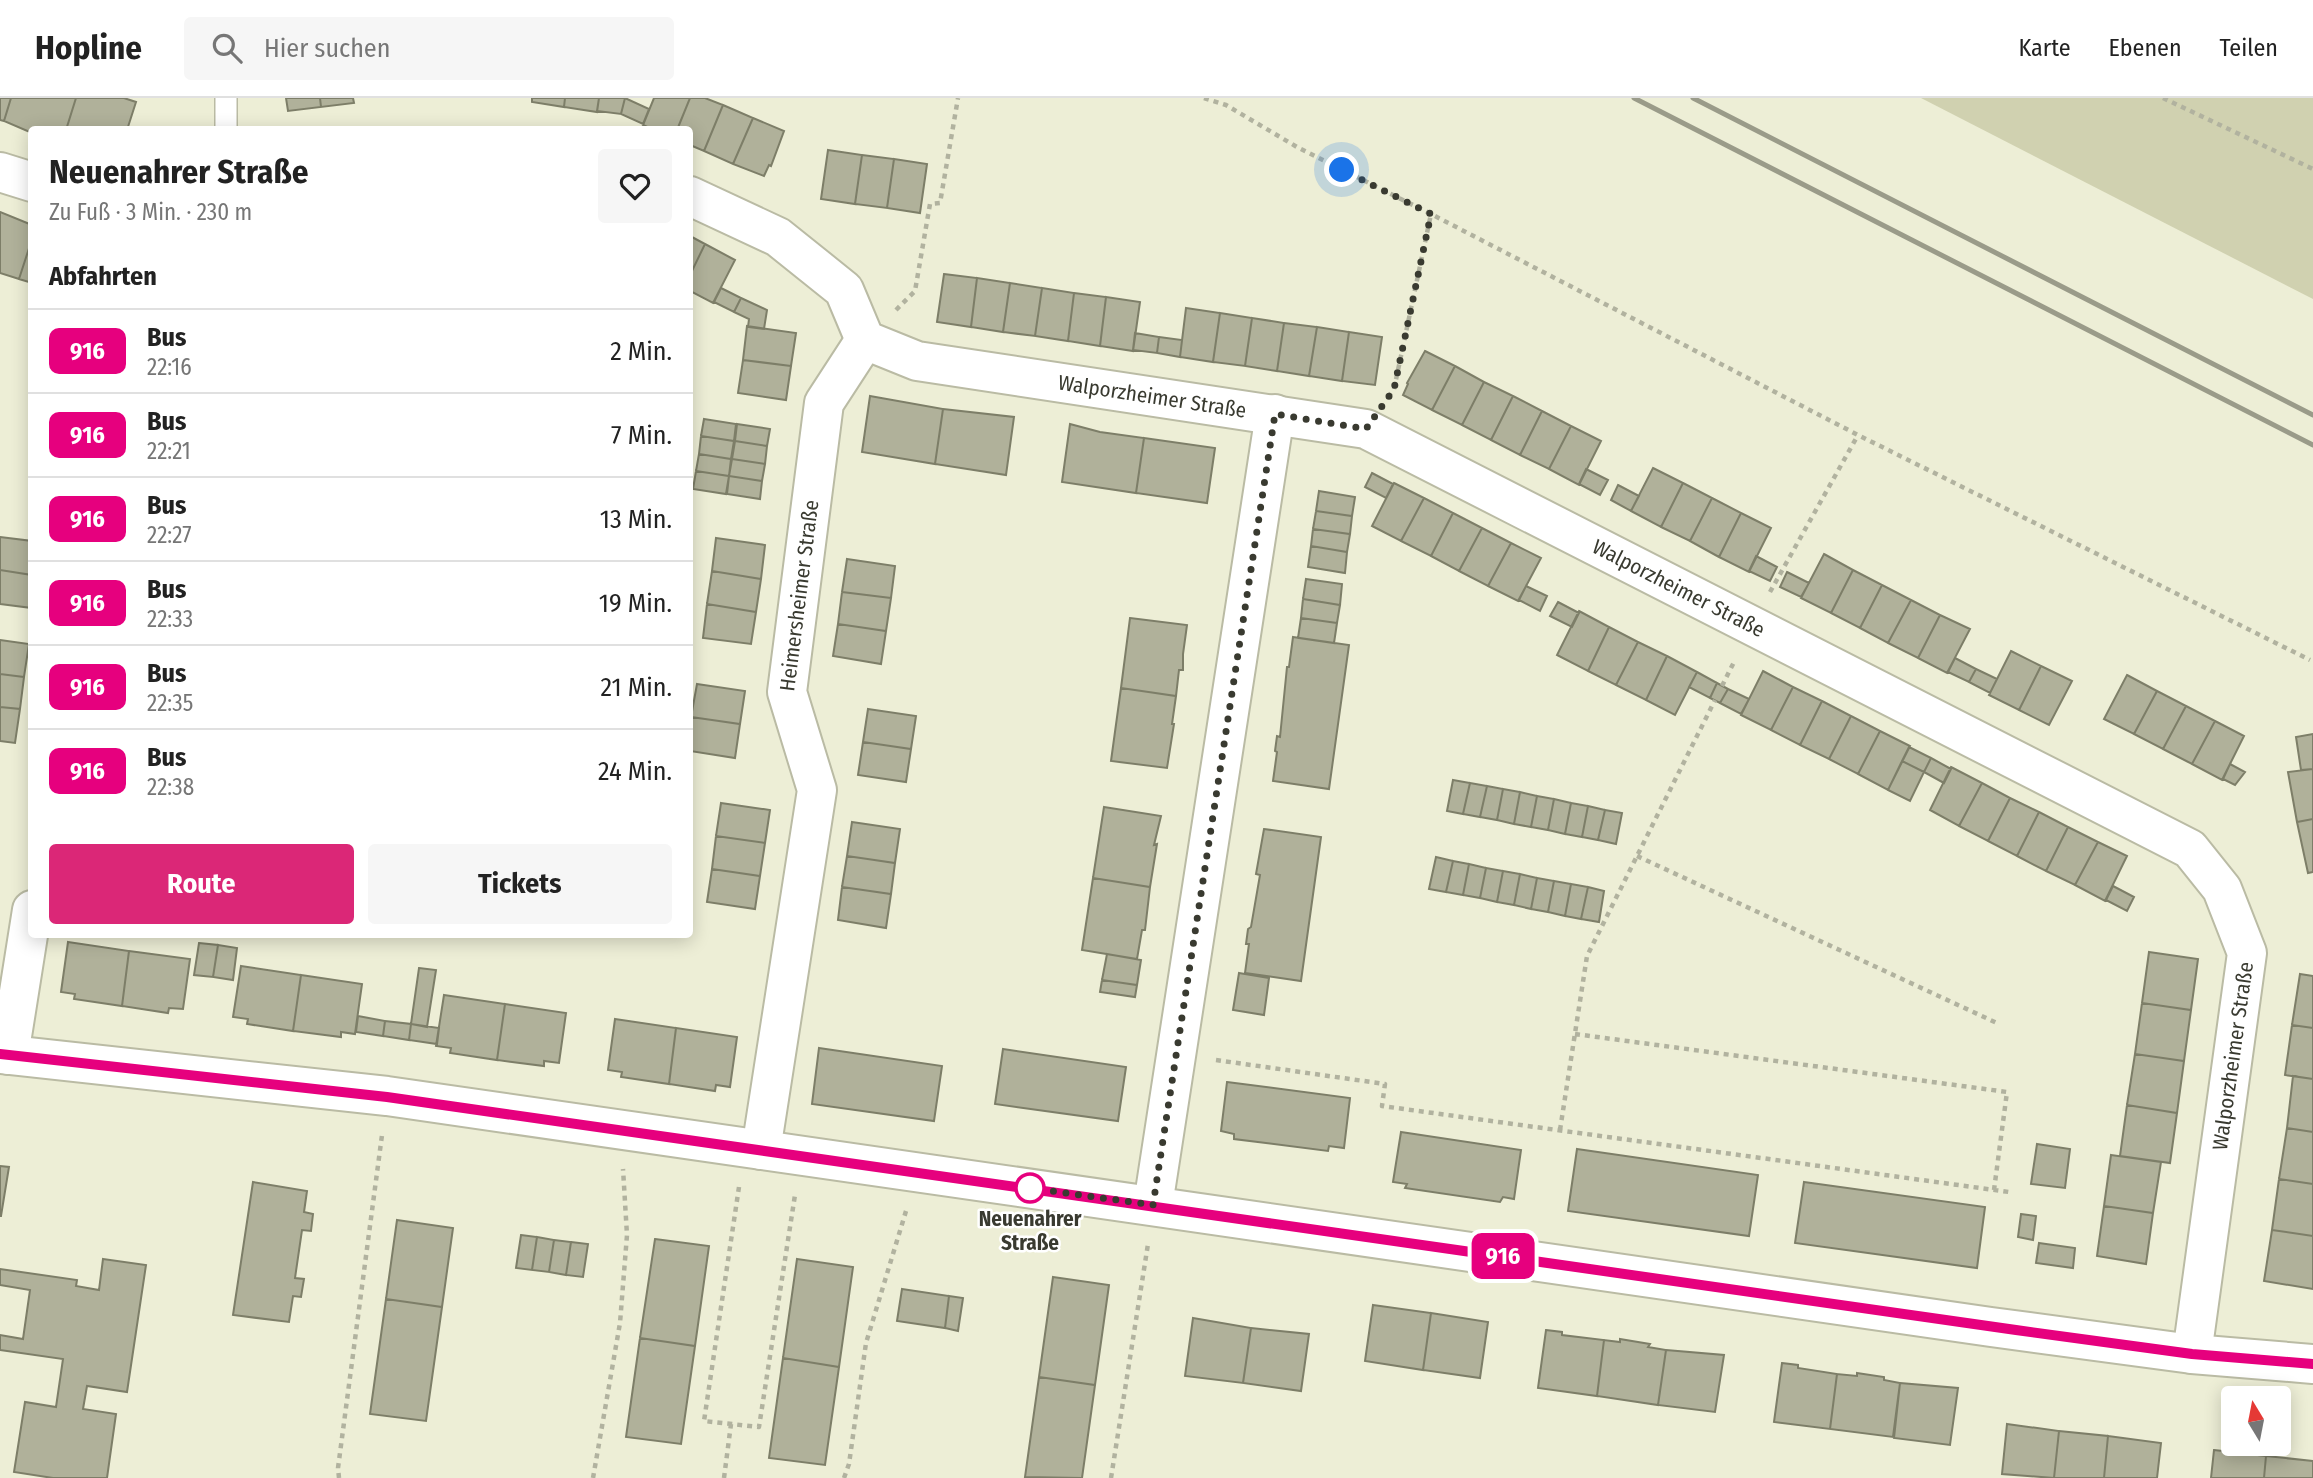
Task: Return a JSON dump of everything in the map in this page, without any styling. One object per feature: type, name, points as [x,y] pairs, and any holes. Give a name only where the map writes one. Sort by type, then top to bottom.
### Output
[{"type":"street","points":[[0,172],[28,181]]},
{"type":"street","points":[[693,197],[778,237],[844,290],[865,340]]},
{"type":"street","name":"Walporzheimer Straße","points":[[865,340],[917,361],[1366,429],[2190,849],[2222,889],[2248,953],[2192,1354]]},
{"type":"street","name":"Heimersheimer Straße","points":[[753,1149],[817,790],[787,692],[824,403],[865,340]]},
{"type":"street","points":[[1153,1205],[1275,414]]},
{"type":"street","points":[[28,931],[4,1054],[387,1097],[2192,1354],[2313,1364]]},
{"type":"lane","points":[[226,98],[226,126]]},
{"type":"path","points":[[865,340],[915,291],[930,204],[940,203],[958,98]]},
{"type":"path","points":[[1204,98],[1226,105],[1297,147],[1858,435],[2310,660]]},
{"type":"path","points":[[2163,98],[2313,169]]},
{"type":"path","points":[[1366,429],[1394,389],[1431,214]]},
{"type":"path","points":[[1751,625],[1858,435]]},
{"type":"path","points":[[1560,1130],[1587,956],[1715,700]]},
{"type":"path","points":[[1637,856],[1999,1024]]},
{"type":"path","points":[[1575,1034],[2007,1092],[1994,1189]]},
{"type":"path","points":[[1177,1055],[1385,1084],[1382,1106],[2009,1192]]},
{"type":"path","points":[[339,1478],[338,1468],[387,1097]]},
{"type":"path","points":[[593,1478],[620,1323],[627,1235],[621,1130]]},
{"type":"path","points":[[753,1149],[704,1421],[759,1427],[802,1156]]},
{"type":"path","points":[[844,1478],[849,1464],[866,1343],[918,1172]]},
{"type":"path","points":[[1111,1478],[1153,1205]]},
{"type":"path","points":[[724,1478],[731,1424]]},
{"type":"green space","points":[[1921,98],[2313,98],[2313,299]]},
{"type":"building","points":[[0,98],[11,98],[4,121],[0,120]]},
{"type":"building","points":[[11,98],[76,98],[67,126],[28,126],[28,131],[4,121]]},
{"type":"building","points":[[76,98],[124,98],[136,102],[128,126],[67,126]]},
{"type":"building","points":[[286,98],[320,98],[321,107],[288,111]]},
{"type":"building","points":[[320,98],[353,98],[354,103],[321,107]]},
{"type":"building","points":[[532,98],[565,98],[564,107],[532,102]]},
{"type":"building","points":[[565,98],[599,98],[597,112],[564,107]]},
{"type":"building","points":[[599,98],[625,98],[621,114],[597,111]]},
{"type":"building","points":[[625,98],[649,109],[643,124],[621,114]]},
{"type":"building","points":[[654,98],[690,98],[679,126],[643,125]]},
{"type":"building","points":[[690,98],[705,98],[723,105],[704,151],[693,146],[693,126],[679,126]]},
{"type":"building","points":[[723,105],[753,118],[733,164],[704,151]]},
{"type":"building","points":[[753,118],[784,131],[771,166],[769,165],[764,176],[733,164]]},
{"type":"building","points":[[828,150],[862,155],[855,204],[821,199]]},
{"type":"building","points":[[862,155],[894,159],[887,208],[855,204]]},
{"type":"building","points":[[894,159],[927,164],[920,213],[887,208]]},
{"type":"building","points":[[0,212],[28,223],[28,251],[19,279],[0,273]]},
{"type":"building","points":[[693,238],[705,244],[693,269]]},
{"type":"building","points":[[705,244],[735,260],[713,303],[693,293],[693,269]]},
{"type":"building","points":[[28,251],[28,282],[19,279]]},
{"type":"building","points":[[944,274],[977,278],[971,327],[937,322]]},
{"type":"building","points":[[977,278],[1010,283],[1003,332],[971,327]]},
{"type":"building","points":[[1010,283],[1042,288],[1035,336],[1003,332]]},
{"type":"building","points":[[721,288],[741,298],[734,312],[714,302]]},
{"type":"building","points":[[1042,288],[1074,293],[1068,341],[1035,336]]},
{"type":"building","points":[[1074,293],[1106,297],[1100,346],[1068,341]]},
{"type":"building","points":[[1106,297],[1140,302],[1133,351],[1100,346]]},
{"type":"building","points":[[741,298],[767,310],[764,329],[748,327],[749,319],[734,312]]},
{"type":"building","points":[[1186,308],[1220,313],[1213,362],[1180,357]]},
{"type":"building","points":[[1220,313],[1252,318],[1245,366],[1213,362]]},
{"type":"building","points":[[1252,318],[1284,323],[1277,371],[1245,366]]},
{"type":"building","points":[[1284,323],[1317,327],[1309,376],[1277,371]]},
{"type":"building","points":[[747,326],[796,333],[791,366],[743,360]]},
{"type":"building","points":[[1317,327],[1349,332],[1342,381],[1309,376]]},
{"type":"building","points":[[1349,332],[1382,337],[1375,385],[1342,381]]},
{"type":"building","points":[[1135,333],[1159,337],[1157,353],[1133,350]]},
{"type":"building","points":[[1159,337],[1182,340],[1180,357],[1157,353]]},
{"type":"building","points":[[1425,351],[1455,366],[1432,410],[1403,395]]},
{"type":"building","points":[[743,360],[791,366],[786,400],[738,393]]},
{"type":"building","points":[[1455,366],[1484,382],[1462,425],[1432,410]]},
{"type":"building","points":[[1484,382],[1513,396],[1491,440],[1462,425]]},
{"type":"building","points":[[870,396],[943,409],[935,464],[862,452]]},
{"type":"building","points":[[1513,396],[1542,411],[1520,455],[1491,440]]},
{"type":"building","points":[[943,409],[1014,417],[1006,475],[935,464]]},
{"type":"building","points":[[1542,411],[1571,426],[1549,469],[1520,455]]},
{"type":"building","points":[[704,419],[736,424],[734,441],[701,436]]},
{"type":"building","points":[[737,424],[770,429],[767,446],[735,441]]},
{"type":"building","points":[[1070,424],[1100,432],[1144,438],[1136,493],[1062,482]]},
{"type":"building","points":[[1571,426],[1601,441],[1579,485],[1549,469]]},
{"type":"building","points":[[701,436],[734,441],[731,459],[699,454]]},
{"type":"building","points":[[1144,438],[1215,448],[1207,503],[1136,493]]},
{"type":"building","points":[[735,441],[767,446],[765,464],[732,459]]},
{"type":"building","points":[[699,454],[731,459],[729,476],[696,471]]},
{"type":"building","points":[[732,459],[765,464],[762,481],[729,476]]},
{"type":"building","points":[[1653,468],[1683,483],[1661,527],[1631,511]]},
{"type":"building","points":[[1586,469],[1608,480],[1600,495],[1579,484]]},
{"type":"building","points":[[696,471],[729,476],[726,494],[693,489]]},
{"type":"building","points":[[1372,473],[1393,484],[1386,498],[1365,487]]},
{"type":"building","points":[[729,476],[762,481],[760,499],[727,494]]},
{"type":"building","points":[[1394,483],[1424,498],[1401,541],[1372,526]]},
{"type":"building","points":[[1683,483],[1712,498],[1690,541],[1661,527]]},
{"type":"building","points":[[1618,485],[1639,496],[1631,511],[1611,500]]},
{"type":"building","points":[[1319,491],[1355,497],[1352,516],[1316,511]]},
{"type":"building","points":[[1424,498],[1453,513],[1431,556],[1401,541]]},
{"type":"building","points":[[1712,498],[1741,513],[1719,557],[1690,541]]},
{"type":"building","points":[[1316,511],[1352,516],[1350,534],[1313,529]]},
{"type":"building","points":[[1453,513],[1482,528],[1459,571],[1431,556]]},
{"type":"building","points":[[1741,513],[1771,528],[1749,572],[1719,557]]},
{"type":"building","points":[[1482,528],[1511,543],[1488,586],[1459,571]]},
{"type":"building","points":[[1313,529],[1350,534],[1347,552],[1311,546]]},
{"type":"building","points":[[0,537],[28,540],[28,574],[0,570]]},
{"type":"building","points":[[716,538],[765,545],[761,579],[712,571]]},
{"type":"building","points":[[1511,543],[1541,558],[1518,601],[1488,586]]},
{"type":"building","points":[[1311,546],[1347,552],[1345,573],[1308,567]]},
{"type":"building","points":[[1824,554],[1853,570],[1831,613],[1801,598]]},
{"type":"building","points":[[1756,556],[1777,567],[1770,581],[1749,571]]},
{"type":"building","points":[[847,559],[895,566],[891,598],[842,592]]},
{"type":"building","points":[[0,570],[28,574],[28,608],[0,604]]},
{"type":"building","points":[[1853,570],[1882,585],[1860,628],[1831,613]]},
{"type":"building","points":[[712,571],[761,579],[756,612],[707,604]]},
{"type":"building","points":[[1787,572],[1809,583],[1801,597],[1780,587]]},
{"type":"building","points":[[1306,579],[1342,584],[1340,605],[1303,599]]},
{"type":"building","points":[[1882,585],[1911,600],[1888,643],[1860,628]]},
{"type":"building","points":[[1526,586],[1547,596],[1540,611],[1519,600]]},
{"type":"building","points":[[842,592],[891,598],[886,631],[838,624]]},
{"type":"building","points":[[1303,599],[1340,605],[1337,623],[1301,618]]},
{"type":"building","points":[[1911,600],[1940,615],[1918,658],[1888,643]]},
{"type":"building","points":[[1558,602],[1579,613],[1572,627],[1550,616]]},
{"type":"building","points":[[707,604],[756,612],[751,644],[703,638]]},
{"type":"building","points":[[1579,611],[1609,627],[1588,671],[1557,655]]},
{"type":"building","points":[[1940,615],[1970,629],[1947,673],[1918,658]]},
{"type":"building","points":[[1130,618],[1187,625],[1183,670],[1179,670],[1176,696],[1121,688]]},
{"type":"building","points":[[1301,618],[1337,623],[1334,643],[1298,638]]},
{"type":"building","points":[[838,624],[886,631],[881,664],[833,656]]},
{"type":"building","points":[[1609,627],[1638,642],[1616,685],[1588,671]]},
{"type":"building","points":[[1293,637],[1349,645],[1329,789],[1273,781],[1277,736],[1280,737]]},
{"type":"building","points":[[0,640],[28,644],[24,677],[0,674]]},
{"type":"building","points":[[1638,642],[1667,656],[1646,700],[1616,685]]},
{"type":"building","points":[[2011,651],[2041,666],[2019,710],[1989,695]]},
{"type":"building","points":[[1667,656],[1697,672],[1675,715],[1646,700]]},
{"type":"building","points":[[1955,658],[1976,669],[1969,682],[1948,672]]},
{"type":"building","points":[[2041,666],[2072,681],[2049,725],[2019,710]]},
{"type":"building","points":[[1976,669],[1997,679],[1990,693],[1969,682]]},
{"type":"building","points":[[1763,671],[1793,687],[1771,730],[1741,715]]},
{"type":"building","points":[[1697,672],[1717,683],[1710,698],[1689,687]]},
{"type":"building","points":[[0,674],[24,677],[20,709],[0,707]]},
{"type":"building","points":[[2127,675],[2157,691],[2134,734],[2104,719]]},
{"type":"building","points":[[1717,683],[1728,689],[1720,703],[1710,698]]},
{"type":"building","points":[[697,684],[745,691],[740,724],[693,717]]},
{"type":"building","points":[[1793,687],[1822,701],[1800,745],[1771,730]]},
{"type":"building","points":[[1121,688],[1176,696],[1167,768],[1111,761]]},
{"type":"building","points":[[1728,689],[1749,699],[1741,714],[1720,703]]},
{"type":"building","points":[[2157,691],[2186,706],[2163,749],[2134,734]]},
{"type":"building","points":[[1822,701],[1851,716],[1829,759],[1800,745]]},
{"type":"building","points":[[2186,706],[2215,721],[2192,764],[2163,749]]},
{"type":"building","points":[[0,707],[20,709],[15,743],[0,741]]},
{"type":"building","points":[[868,709],[916,716],[911,749],[863,742]]},
{"type":"building","points":[[1851,716],[1880,731],[1858,774],[1829,759]]},
{"type":"building","points":[[693,717],[740,724],[735,758],[693,751]]},
{"type":"building","points":[[2215,721],[2244,736],[2222,780],[2192,764]]},
{"type":"building","points":[[1880,731],[1910,746],[1888,790],[1858,774]]},
{"type":"building","points":[[2313,734],[2313,769],[2301,770],[2296,737]]},
{"type":"building","points":[[863,742],[911,749],[906,782],[858,775]]},
{"type":"building","points":[[1909,747],[1931,758],[1924,772],[1902,761]]},
{"type":"building","points":[[1931,758],[1951,769],[1944,783],[1924,772]]},
{"type":"building","points":[[1902,761],[1924,772],[1910,801],[1888,790]]},
{"type":"building","points":[[2230,764],[2245,772],[2235,785],[2223,779]]},
{"type":"building","points":[[1951,767],[1982,783],[1959,826],[1930,810]]},
{"type":"building","points":[[2313,769],[2313,819],[2297,822],[2288,772]]},
{"type":"building","points":[[1453,780],[1470,783],[1463,814],[1447,811]]},
{"type":"building","points":[[1470,783],[1487,786],[1480,817],[1463,814]]},
{"type":"building","points":[[1982,783],[2010,798],[1988,841],[1959,826]]},
{"type":"building","points":[[1487,786],[1503,789],[1497,820],[1480,817]]},
{"type":"building","points":[[1503,789],[1520,792],[1514,824],[1497,820]]},
{"type":"building","points":[[1520,792],[1537,796],[1531,827],[1514,824]]},
{"type":"building","points":[[1537,796],[1554,799],[1548,830],[1531,827]]},
{"type":"building","points":[[2010,798],[2039,812],[2017,856],[1988,841]]},
{"type":"building","points":[[1554,799],[1571,803],[1565,834],[1548,830]]},
{"type":"building","points":[[721,803],[770,810],[765,843],[716,836]]},
{"type":"building","points":[[1571,803],[1588,806],[1582,837],[1565,834]]},
{"type":"building","points":[[1588,806],[1605,810],[1598,840],[1582,837]]},
{"type":"building","points":[[1104,807],[1161,816],[1154,845],[1157,844],[1150,887],[1093,878]]},
{"type":"building","points":[[1605,810],[1622,813],[1616,844],[1598,840]]},
{"type":"building","points":[[2039,812],[2068,827],[2046,871],[2017,856]]},
{"type":"building","points":[[2313,819],[2313,872],[2308,873],[2297,822]]},
{"type":"building","points":[[852,822],[900,829],[895,863],[847,856]]},
{"type":"building","points":[[2068,827],[2098,842],[2075,885],[2046,871]]},
{"type":"building","points":[[1264,829],[1321,837],[1301,981],[1245,973],[1249,944],[1246,944],[1260,875],[1256,874]]},
{"type":"building","points":[[716,836],[765,843],[760,876],[712,869]]},
{"type":"building","points":[[2098,842],[2127,856],[2105,901],[2075,885]]},
{"type":"building","points":[[847,856],[895,863],[891,894],[842,887]]},
{"type":"building","points":[[1436,857],[1453,861],[1446,892],[1429,889]]},
{"type":"building","points":[[1453,861],[1469,864],[1463,895],[1446,892]]},
{"type":"building","points":[[1469,864],[1486,868],[1480,898],[1463,895]]},
{"type":"building","points":[[1486,868],[1503,871],[1497,902],[1480,898]]},
{"type":"building","points":[[712,869],[760,876],[755,909],[707,902]]},
{"type":"building","points":[[1503,871],[1520,874],[1514,905],[1497,902]]},
{"type":"building","points":[[1520,874],[1537,878],[1531,909],[1514,905]]},
{"type":"building","points":[[1093,878],[1150,887],[1145,930],[1142,930],[1137,959],[1082,950]]},
{"type":"building","points":[[1537,878],[1554,881],[1548,912],[1531,909]]},
{"type":"building","points":[[1554,881],[1571,884],[1565,916],[1548,912]]},
{"type":"building","points":[[1571,884],[1588,887],[1581,919],[1565,916]]},
{"type":"building","points":[[2113,886],[2134,897],[2127,911],[2106,900]]},
{"type":"building","points":[[842,887],[891,894],[886,928],[838,920]]},
{"type":"building","points":[[1588,887],[1604,891],[1599,922],[1581,919]]},
{"type":"building","points":[[68,942],[129,951],[122,1006],[74,999],[75,994],[61,992]]},
{"type":"building","points":[[199,943],[218,945],[213,977],[194,975]]},
{"type":"building","points":[[218,945],[237,948],[233,980],[213,977]]},
{"type":"building","points":[[129,951],[190,959],[183,1009],[169,1008],[168,1013],[122,1006]]},
{"type":"building","points":[[2149,952],[2198,959],[2191,1010],[2142,1003]]},
{"type":"building","points":[[1107,954],[1141,960],[1137,985],[1102,980]]},
{"type":"building","points":[[241,966],[301,975],[293,1031],[247,1024],[248,1019],[233,1017]]},
{"type":"building","points":[[419,968],[436,970],[427,1027],[411,1024]]},
{"type":"building","points":[[1239,973],[1269,978],[1264,1015],[1233,1010]]},
{"type":"building","points":[[2300,974],[2313,976],[2313,1028],[2292,1025]]},
{"type":"building","points":[[301,975],[362,984],[355,1034],[341,1032],[341,1037],[293,1031]]},
{"type":"building","points":[[1102,980],[1137,985],[1135,997],[1100,992]]},
{"type":"building","points":[[444,995],[505,1004],[497,1060],[450,1053],[451,1048],[436,1046]]},
{"type":"building","points":[[2142,1003],[2191,1010],[2184,1061],[2135,1054]]},
{"type":"building","points":[[505,1004],[566,1013],[559,1063],[544,1061],[544,1066],[497,1060]]},
{"type":"building","points":[[358,1016],[385,1021],[383,1036],[356,1032]]},
{"type":"building","points":[[615,1019],[676,1028],[669,1084],[621,1077],[622,1072],[608,1070]]},
{"type":"building","points":[[385,1021],[411,1024],[409,1040],[383,1036]]},
{"type":"building","points":[[411,1024],[439,1028],[437,1044],[409,1040]]},
{"type":"building","points":[[2292,1025],[2313,1028],[2313,1079],[2285,1075]]},
{"type":"building","points":[[676,1028],[737,1037],[730,1087],[716,1085],[715,1091],[669,1084]]},
{"type":"building","points":[[819,1048],[942,1066],[934,1121],[812,1104]]},
{"type":"building","points":[[1003,1049],[1126,1067],[1118,1121],[995,1104]]},
{"type":"building","points":[[2135,1054],[2184,1061],[2177,1113],[2127,1105]]},
{"type":"building","points":[[2293,1076],[2313,1079],[2313,1132],[2287,1128]]},
{"type":"building","points":[[1227,1082],[1350,1098],[1344,1148],[1329,1146],[1328,1151],[1234,1139],[1234,1134],[1221,1131]]},
{"type":"building","points":[[2127,1105],[2177,1113],[2170,1163],[2120,1156]]},
{"type":"building","points":[[2287,1128],[2313,1132],[2313,1184],[2279,1179]]},
{"type":"building","points":[[1401,1132],[1521,1150],[1514,1199],[1503,1197],[1500,1202],[1405,1188],[1407,1184],[1393,1182]]},
{"type":"building","points":[[2037,1144],[2070,1149],[2065,1188],[2031,1184]]},
{"type":"building","points":[[1577,1149],[1758,1175],[1749,1236],[1568,1211]]},
{"type":"building","points":[[2111,1155],[2161,1162],[2153,1213],[2104,1206]]},
{"type":"building","points":[[0,1166],[9,1167],[1,1216],[0,1216]]},
{"type":"building","points":[[2279,1179],[2313,1184],[2313,1236],[2272,1230]]},
{"type":"building","points":[[253,1182],[307,1191],[304,1212],[313,1214],[311,1231],[302,1230],[295,1278],[304,1279],[301,1297],[293,1296],[289,1322],[233,1315]]},
{"type":"building","points":[[1804,1182],[1985,1207],[1977,1268],[1795,1243]]},
{"type":"building","points":[[2104,1206],[2153,1213],[2146,1264],[2097,1256]]},
{"type":"building","points":[[2021,1214],[2036,1216],[2033,1240],[2018,1237]]},
{"type":"building","points":[[397,1220],[453,1228],[442,1307],[386,1299]]},
{"type":"building","points":[[2272,1230],[2313,1236],[2313,1289],[2264,1281]]},
{"type":"building","points":[[521,1235],[537,1237],[532,1270],[516,1268]]},
{"type":"building","points":[[537,1237],[554,1240],[549,1272],[532,1270]]},
{"type":"building","points":[[655,1239],[709,1246],[695,1346],[640,1338]]},
{"type":"building","points":[[554,1240],[571,1242],[566,1275],[549,1272]]},
{"type":"building","points":[[571,1242],[588,1244],[583,1277],[566,1275]]},
{"type":"building","points":[[2039,1243],[2075,1248],[2073,1268],[2036,1263]]},
{"type":"building","points":[[103,1259],[146,1265],[127,1392],[87,1386],[83,1409],[116,1414],[107,1478],[53,1478],[14,1472],[25,1402],[56,1407],[63,1359],[0,1350],[0,1335],[23,1339],[30,1290],[0,1285],[0,1269],[77,1280],[76,1286],[99,1290]]},
{"type":"building","points":[[797,1259],[853,1267],[839,1367],[783,1358]]},
{"type":"building","points":[[1053,1277],[1109,1285],[1095,1385],[1039,1377]]},
{"type":"building","points":[[902,1289],[949,1296],[945,1328],[897,1321]]},
{"type":"building","points":[[949,1296],[963,1298],[958,1331],[945,1328]]},
{"type":"building","points":[[386,1299],[442,1307],[426,1421],[370,1414]]},
{"type":"building","points":[[1373,1305],[1431,1313],[1423,1370],[1365,1361]]},
{"type":"building","points":[[1431,1313],[1488,1322],[1480,1378],[1423,1370]]},
{"type":"building","points":[[1193,1318],[1251,1328],[1243,1383],[1185,1376]]},
{"type":"building","points":[[1251,1328],[1309,1334],[1301,1391],[1243,1383]]},
{"type":"building","points":[[1546,1330],[1562,1332],[1562,1335],[1604,1340],[1597,1396],[1538,1388]]},
{"type":"building","points":[[640,1338],[695,1346],[681,1444],[626,1437]]},
{"type":"building","points":[[1620,1339],[1650,1344],[1648,1347],[1666,1350],[1658,1405],[1597,1396],[1604,1340],[1620,1342]]},
{"type":"building","points":[[1666,1350],[1724,1355],[1715,1412],[1658,1405]]},
{"type":"building","points":[[783,1358],[839,1367],[825,1465],[769,1458]]},
{"type":"building","points":[[1782,1363],[1837,1374],[1830,1429],[1774,1422]]},
{"type":"building","points":[[1857,1373],[1884,1377],[1884,1380],[1900,1383],[1893,1437],[1830,1429],[1837,1374],[1857,1376]]},
{"type":"building","points":[[1039,1377],[1095,1385],[1082,1478],[1025,1477]]},
{"type":"building","points":[[1900,1383],[1958,1388],[1950,1445],[1894,1438]]},
{"type":"building","points":[[2007,1424],[2059,1431],[2054,1478],[2002,1474]]},
{"type":"building","points":[[2059,1431],[2108,1436],[2104,1478],[2054,1478]]},
{"type":"building","points":[[2108,1436],[2161,1443],[2157,1478],[2104,1478]]},
{"type":"building","points":[[2214,1450],[2221,1451],[2221,1456],[2266,1456],[2264,1478],[2211,1478]]},
{"type":"building","points":[[2266,1456],[2313,1461],[2313,1478],[2264,1478]]},
{"type":"railway","points":[[1634,98],[2313,445]]},
{"type":"railway","points":[[1693,98],[2313,415]]},
{"type":"bus line","name":"916","points":[[0,1054],[387,1097],[2016,1330],[2192,1354],[2313,1364]]},
{"type":"place","name":"Neuenahrer Straße","points":[[1030,1188]]},
{"type":"route","points":[[1030,1188],[1023,1187],[1153,1205],[1275,414],[1366,429],[1394,389],[1431,214],[1342,170]]}]
